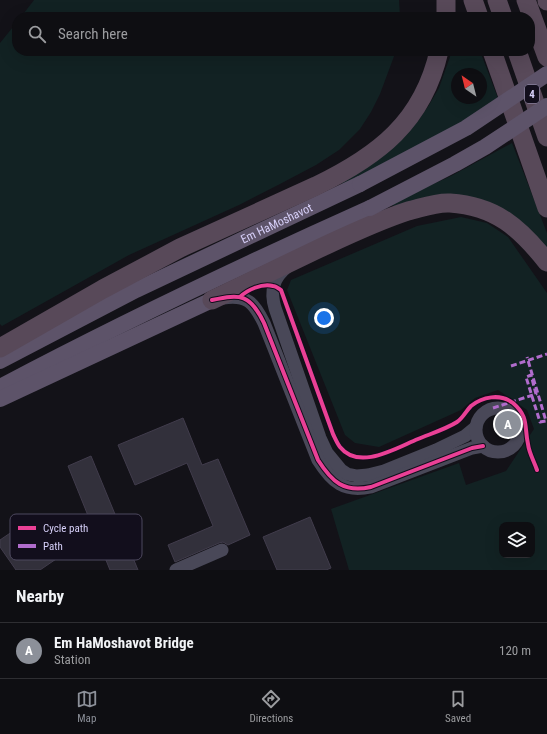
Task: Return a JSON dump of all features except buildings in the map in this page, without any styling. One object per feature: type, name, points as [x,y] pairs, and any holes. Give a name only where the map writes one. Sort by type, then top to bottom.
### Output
[{"type":"highway","points":[[446,0],[446,12]]},
{"type":"highway","points":[[472,0],[477,12]]},
{"type":"highway","points":[[497,0],[501,12]]},
{"type":"highway","points":[[526,0],[530,12]]},
{"type":"highway","points":[[535,24],[547,57]]},
{"type":"highway","points":[[0,348],[174,251],[337,176],[362,160],[391,138],[414,110],[427,88],[436,66],[438,56]]},
{"type":"highway","points":[[494,56],[547,208]]},
{"type":"highway","name":"4","points":[[519,56],[547,138]]},
{"type":"highway","points":[[212,300],[356,231],[395,215],[428,206],[448,203],[477,208],[502,218],[516,228],[547,262]]},
{"type":"main road","name":"Em HaMoshavot","points":[[0,361],[143,286],[360,184],[466,128],[547,74]]},
{"type":"main road","name":"Em HaMoshavot","points":[[0,387],[247,263],[370,208],[485,147],[547,106]]},
{"type":"main road","points":[[0,399],[212,300]]},
{"type":"street","points":[[297,259],[281,271],[276,278],[272,296],[320,438],[327,453],[341,470],[348,474],[357,476],[384,471],[455,442],[476,428]]},
{"type":"street","points":[[212,300],[236,296],[244,298],[256,308],[264,323],[318,460],[330,478],[338,484],[354,489],[371,487],[472,448],[484,446]]},
{"type":"street","points":[[493,408],[507,409],[517,418],[520,425],[518,438],[515,444],[509,449],[496,452],[489,450],[479,441],[476,434],[476,428],[482,415],[493,408]]},
{"type":"street","points":[[176,570],[222,550]]},
{"type":"shaded area","points":[[34,0],[399,0],[400,12],[25,12]]},
{"type":"shaded area","points":[[12,28],[12,56],[394,56],[380,94],[371,112],[360,129],[339,150],[316,165],[239,205],[129,255],[2,326],[0,324],[0,43]]},
{"type":"shaded area","points":[[450,56],[482,56],[486,68],[451,68],[451,104],[487,104],[487,69],[499,101],[466,121],[342,187],[343,176],[418,121],[439,88]]},
{"type":"shaded area","points":[[512,143],[547,233],[547,254],[496,207],[395,213],[392,202],[451,176]]},
{"type":"shaded area","points":[[461,217],[487,223],[508,237],[547,293],[547,570],[349,570],[331,509],[459,463],[466,485],[506,471],[534,429],[527,410],[498,390],[475,398],[461,410],[379,447],[355,443],[345,435],[287,290],[291,280],[417,226]]},
{"type":"marked path","points":[[511,366],[547,354]]},
{"type":"marked path","points":[[493,408],[536,394],[531,375],[526,377],[540,422],[546,421],[527,357]]},
{"type":"cycle path","points":[[240,297],[247,292],[264,285],[274,286],[281,290],[333,434],[340,447],[348,454],[357,457],[367,457],[389,452],[453,425],[461,419],[471,406],[480,400],[497,397],[513,403],[522,413],[525,422],[529,451],[537,470]]},
{"type":"cycle path","points":[[212,300],[230,297],[244,298],[249,301],[259,313],[318,460],[328,474],[340,484],[353,488],[371,487],[472,448],[483,446]]},
{"type":"place","name":"Em HaMoshavot Bridge","points":[[508,424]]}]
